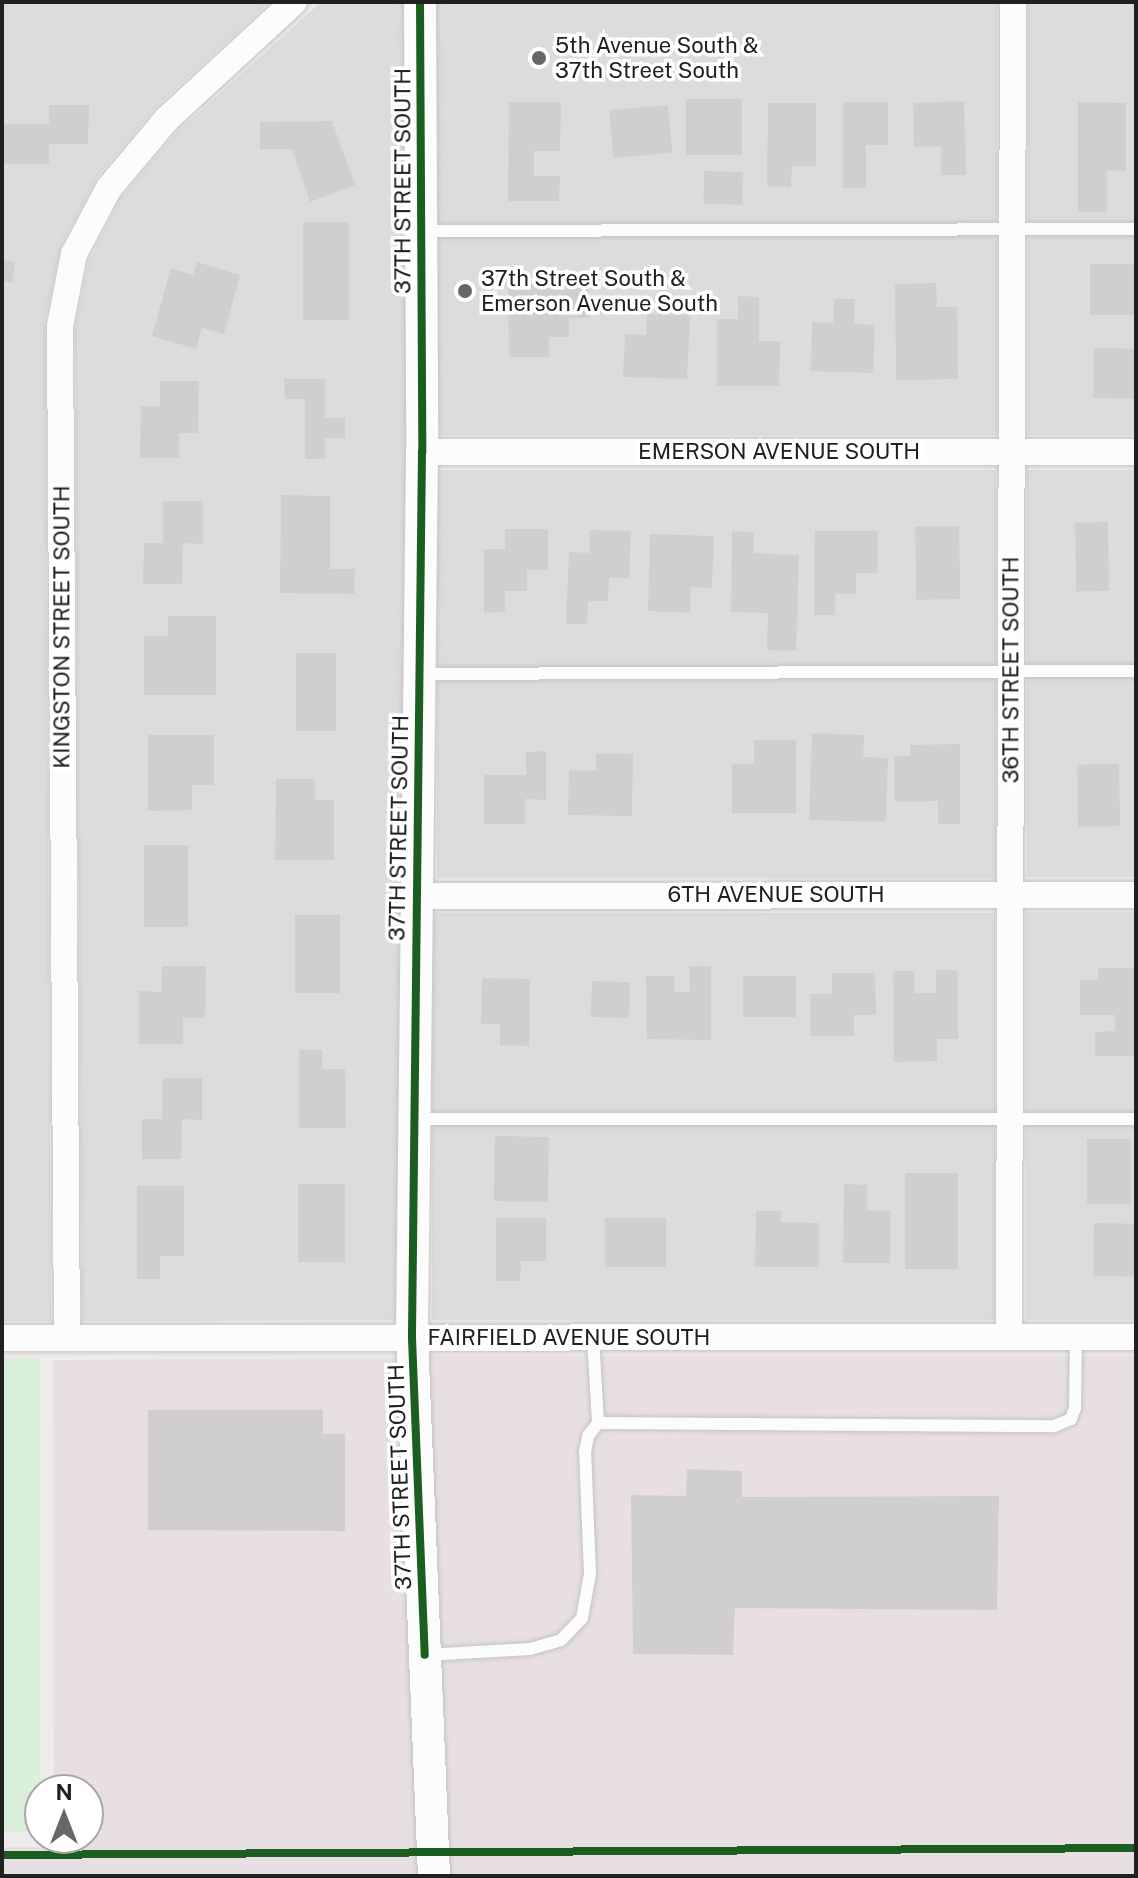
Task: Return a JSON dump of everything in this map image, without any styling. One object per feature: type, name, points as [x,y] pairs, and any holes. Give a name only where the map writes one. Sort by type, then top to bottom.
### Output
[{"type":"street","name":"KINGSTON STREET SOUTH","points":[[67,1338],[60,326],[74,254],[109,188],[167,119],[294,2]]},
{"type":"street","name":"37TH STREET SOUTH","points":[[420,2],[422,452],[412,1338],[434,1876]]},
{"type":"street","name":"36TH STREET SOUTH","points":[[1009,1337],[1013,2]]},
{"type":"street","name":"EMERSON AVENUE SOUTH","points":[[422,452],[1136,452]]},
{"type":"street","name":"6TH AVENUE SOUTH","points":[[417,896],[1136,895]]},
{"type":"street","name":"FAIRFIELD AVENUE SOUTH","points":[[2,1338],[1136,1337]]},
{"type":"lane","points":[[421,231],[1136,229]]},
{"type":"lane","points":[[419,674],[1136,671]]},
{"type":"lane","points":[[414,1119],[1136,1119]]},
{"type":"lane","points":[[598,1423],[1054,1426],[1071,1419],[1075,1408],[1076,1337]]},
{"type":"lane","points":[[425,1655],[530,1649],[561,1640],[582,1618],[590,1574],[585,1452],[588,1436],[598,1423],[593,1338]]},
{"type":"shaded area","points":[[2,2],[270,2],[158,105],[98,176],[61,246],[45,321],[51,1321],[2,1321]]},
{"type":"shaded area","points":[[321,2],[404,2],[407,452],[396,1320],[82,1321],[75,328],[89,261],[121,198],[177,132]]},
{"type":"shaded area","points":[[435,2],[997,2],[997,435],[435,435]]},
{"type":"shaded area","points":[[1028,2],[1136,2],[1136,435],[1028,435]]},
{"type":"shaded area","points":[[437,470],[996,470],[996,878],[437,878]]},
{"type":"shaded area","points":[[1027,470],[1136,470],[1136,877],[1027,877]]},
{"type":"shaded area","points":[[1026,912],[1136,912],[1136,1320],[1026,1320]]},
{"type":"shaded area","points":[[432,913],[995,913],[995,1320],[432,1320]]},
{"type":"shaded area","points":[[428,1356],[1136,1356],[1136,1876],[428,1876]]},
{"type":"shaded area","points":[[397,1358],[418,1876],[2,1876],[2,1847],[24,1847],[24,1854],[104,1854],[104,1774],[54,1774],[53,1360]]},
{"type":"green space","points":[[2,1358],[40,1358],[40,1774],[24,1774],[24,1832],[2,1832]]},
{"type":"building","points":[[686,99],[742,99],[742,155],[686,155]]},
{"type":"building","points":[[964,101],[966,175],[941,175],[941,146],[914,147],[913,103]]},
{"type":"building","points":[[509,102],[561,102],[560,151],[534,151],[534,176],[560,176],[559,201],[508,201]]},
{"type":"building","points":[[843,102],[888,102],[888,145],[866,145],[866,188],[843,188]]},
{"type":"building","points":[[1078,102],[1126,103],[1126,171],[1107,170],[1107,212],[1078,212]]},
{"type":"building","points":[[768,103],[816,103],[816,166],[792,166],[791,187],[767,186]]},
{"type":"building","points":[[49,105],[89,105],[88,144],[49,144],[49,164],[2,164],[2,124],[49,124]]},
{"type":"building","points":[[668,105],[672,153],[613,158],[609,110]]},
{"type":"building","points":[[332,121],[355,185],[310,202],[292,149],[260,149],[260,122]]},
{"type":"building","points":[[704,171],[743,172],[742,205],[703,204]]},
{"type":"building","points":[[303,222],[349,222],[349,320],[303,320]]},
{"type":"building","points":[[2,260],[15,262],[12,283],[2,281]]},
{"type":"building","points":[[197,262],[240,275],[224,334],[202,328],[196,349],[152,336],[171,268],[193,275]]},
{"type":"building","points":[[1090,264],[1136,264],[1136,315],[1090,315]]},
{"type":"building","points":[[508,278],[589,278],[589,318],[569,318],[569,337],[549,337],[549,357],[509,357]]},
{"type":"building","points":[[936,283],[937,307],[957,307],[958,379],[896,380],[895,284]]},
{"type":"building","points":[[738,296],[759,297],[759,341],[780,341],[779,386],[717,386],[717,319],[738,319]]},
{"type":"building","points":[[834,299],[855,299],[854,324],[875,325],[873,373],[811,371],[812,322],[833,323]]},
{"type":"building","points":[[647,314],[690,315],[687,379],[623,377],[625,334],[646,335]]},
{"type":"building","points":[[1094,348],[1136,349],[1135,399],[1093,398]]},
{"type":"building","points":[[284,379],[325,379],[325,418],[345,418],[345,438],[325,438],[325,459],[305,459],[305,399],[285,399]]},
{"type":"building","points":[[160,381],[199,381],[198,433],[179,433],[179,458],[140,458],[141,406],[160,407]]},
{"type":"building","points":[[281,495],[330,496],[330,569],[355,569],[354,594],[280,593]]},
{"type":"building","points":[[163,501],[203,501],[203,544],[183,543],[182,584],[143,584],[144,543],[163,543]]},
{"type":"building","points":[[1108,522],[1109,591],[1076,592],[1075,523]]},
{"type":"building","points":[[959,526],[960,599],[916,600],[915,527]]},
{"type":"building","points":[[505,529],[548,529],[548,570],[527,570],[527,591],[505,591],[505,612],[484,613],[484,549],[505,549]]},
{"type":"building","points":[[590,530],[631,531],[629,578],[609,578],[608,601],[588,601],[587,624],[566,624],[569,552],[589,553]]},
{"type":"building","points":[[732,531],[754,532],[753,553],[799,555],[796,651],[767,650],[768,613],[731,612]]},
{"type":"building","points":[[815,531],[878,531],[877,573],[856,573],[856,594],[835,594],[835,615],[814,615]]},
{"type":"building","points":[[650,534],[714,536],[712,588],[691,587],[690,613],[648,611]]},
{"type":"building","points":[[168,616],[216,616],[216,695],[144,695],[144,636],[168,636]]},
{"type":"building","points":[[296,653],[336,653],[336,731],[296,731]]},
{"type":"building","points":[[812,733],[864,735],[863,757],[888,758],[886,822],[809,820]]},
{"type":"building","points":[[148,735],[214,735],[214,785],[192,785],[192,810],[148,811]]},
{"type":"building","points":[[754,740],[796,740],[796,813],[732,813],[732,764],[754,764]]},
{"type":"building","points":[[960,744],[960,824],[938,824],[938,801],[895,802],[894,756],[910,756],[910,745]]},
{"type":"building","points":[[546,751],[546,800],[525,799],[525,824],[484,824],[484,775],[526,775],[526,752]]},
{"type":"building","points":[[596,753],[633,754],[632,816],[568,815],[569,770],[596,771]]},
{"type":"building","points":[[1119,764],[1120,826],[1078,827],[1077,765]]},
{"type":"building","points":[[276,779],[315,779],[315,800],[334,800],[334,860],[275,860]]},
{"type":"building","points":[[144,845],[188,845],[188,927],[144,927]]},
{"type":"building","points":[[295,915],[340,915],[340,993],[295,993]]},
{"type":"building","points":[[162,966],[206,966],[205,1018],[183,1018],[183,1044],[139,1044],[139,991],[161,992]]},
{"type":"building","points":[[689,966],[711,966],[711,1040],[647,1039],[646,976],[674,976],[675,992],[690,992]]},
{"type":"building","points":[[1098,968],[1135,968],[1136,1056],[1095,1056],[1095,1032],[1115,1031],[1115,1015],[1080,1015],[1080,980],[1098,980]]},
{"type":"building","points":[[936,970],[957,970],[958,1039],[937,1039],[937,1061],[894,1062],[893,971],[914,971],[915,993],[936,993]]},
{"type":"building","points":[[832,973],[875,973],[876,1015],[854,1015],[854,1036],[811,1036],[810,994],[832,994]]},
{"type":"building","points":[[743,976],[796,976],[796,1017],[743,1017]]},
{"type":"building","points":[[482,978],[530,979],[529,1046],[500,1045],[500,1024],[481,1024]]},
{"type":"building","points":[[592,981],[630,982],[629,1018],[591,1017]]},
{"type":"building","points":[[299,1050],[322,1050],[322,1069],[345,1069],[346,1128],[299,1128]]},
{"type":"building","points":[[163,1078],[202,1078],[202,1120],[182,1119],[181,1159],[142,1159],[142,1119],[162,1119]]},
{"type":"building","points":[[495,1136],[549,1137],[548,1202],[494,1201]]},
{"type":"building","points":[[1087,1139],[1131,1139],[1131,1204],[1087,1204]]},
{"type":"building","points":[[905,1173],[958,1173],[958,1269],[905,1269]]},
{"type":"building","points":[[298,1184],[345,1184],[345,1262],[298,1262]]},
{"type":"building","points":[[844,1184],[867,1185],[867,1210],[891,1211],[890,1263],[843,1263]]},
{"type":"building","points":[[137,1186],[184,1186],[184,1256],[160,1256],[160,1279],[137,1279]]},
{"type":"building","points":[[756,1211],[781,1211],[781,1222],[819,1223],[819,1267],[755,1267]]},
{"type":"building","points":[[496,1218],[546,1218],[546,1261],[521,1261],[520,1281],[496,1281]]},
{"type":"building","points":[[605,1218],[666,1218],[666,1267],[605,1267]]},
{"type":"building","points":[[1094,1223],[1136,1224],[1135,1277],[1093,1276]]},
{"type":"building","points":[[148,1410],[323,1410],[323,1434],[345,1434],[345,1531],[148,1530]]},
{"type":"building","points":[[687,1469],[742,1471],[742,1497],[999,1496],[997,1610],[735,1608],[733,1655],[633,1654],[631,1495],[686,1496]]},
{"type":"cycle path","points":[[420,2],[422,452],[412,1338],[425,1655]]},
{"type":"cycle path","points":[[2,1855],[1136,1848]]},
{"type":"place","name":"5th Avenue South & 37th Street South","points":[[539,58]]},
{"type":"place","name":"37th Street South & Emerson Avenue South","points":[[465,291]]}]
